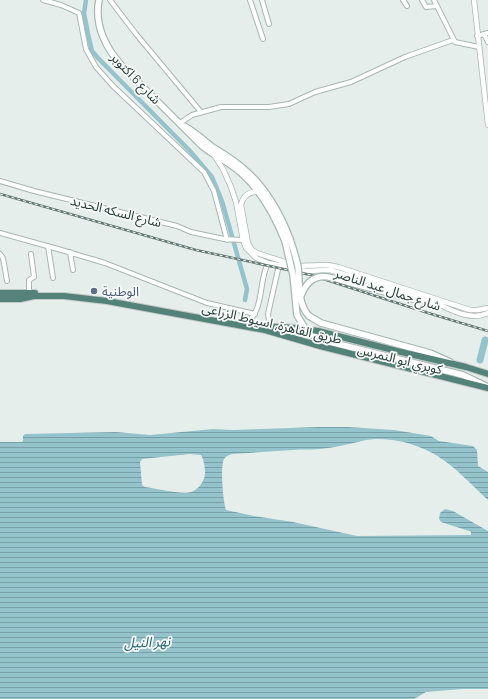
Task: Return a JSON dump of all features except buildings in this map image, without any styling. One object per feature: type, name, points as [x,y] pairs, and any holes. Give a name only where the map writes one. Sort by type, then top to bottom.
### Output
[{"type":"highway","name":"طريق القاهرة, اسيوط الزراعى","points":[[0,293],[29,293],[94,297],[202,315],[245,324],[318,331],[488,374]]},
{"type":"highway","name":"طريق القاهرة, اسيوط الزراعى","points":[[0,299],[20,299],[34,296],[64,296],[107,301],[265,330],[320,346],[488,387]]},
{"type":"main road","name":"شارع 6 اكتوبر","points":[[99,0],[98,11],[100,29],[111,53],[123,67],[182,124]]},
{"type":"main road","name":"كوبري ابو النمرس","points":[[182,124],[187,132],[214,155],[240,172],[259,192],[272,213],[288,240],[297,315],[307,332],[326,341],[464,375],[488,387]]},
{"type":"main road","name":"كوبري ابو النمرس","points":[[182,124],[240,165],[271,201],[283,223],[298,268],[301,298],[304,309],[309,316],[321,323],[430,353],[452,364]]},
{"type":"main road","points":[[301,298],[305,286],[313,279],[322,276],[408,298],[434,302]]},
{"type":"street","points":[[43,0],[77,11],[80,14],[86,49],[92,61],[113,86],[204,172],[214,191],[229,240]]},
{"type":"street","points":[[61,5],[63,0]]},
{"type":"street","points":[[110,0],[136,34],[201,112]]},
{"type":"street","points":[[250,0],[263,38]]},
{"type":"street","points":[[262,0],[269,24]]},
{"type":"street","points":[[403,0],[407,6]]},
{"type":"street","points":[[422,0],[426,7],[437,6]]},
{"type":"street","points":[[434,0],[454,40],[479,48]]},
{"type":"street","points":[[474,0],[477,36],[486,87],[488,125]]},
{"type":"street","points":[[477,36],[486,33],[488,42]]},
{"type":"street","points":[[182,124],[192,115],[221,107],[269,107],[289,104],[316,92],[351,82],[405,57],[454,40]]},
{"type":"street","name":"شارع جمال عبد الناصر","points":[[214,155],[223,169],[236,202],[241,240],[253,256],[268,263],[306,271],[330,270],[434,302],[471,316],[487,313]]},
{"type":"street","name":"شارع السكه الحديد","points":[[0,181],[34,191],[177,226],[191,232],[229,240],[241,240]]},
{"type":"street","name":"شارع جمال عبد الناصر","points":[[259,192],[246,195],[241,205],[248,243],[257,254],[297,266],[338,267],[470,310],[488,308]]},
{"type":"street","points":[[0,233],[105,263],[199,300],[255,314]]},
{"type":"street","points":[[48,246],[54,278]]},
{"type":"street","points":[[70,252],[73,270]]},
{"type":"street","points":[[0,254],[3,258],[7,281]]},
{"type":"street","points":[[29,293],[29,279],[34,277],[31,254]]},
{"type":"street","points":[[245,324],[255,314],[264,273],[268,263]]},
{"type":"street","points":[[270,326],[268,317],[279,265]]},
{"type":"water","name":"نهر النيل","points":[[348,427],[394,430],[431,436],[439,441],[473,446],[477,450],[478,466],[488,472],[488,500],[442,459],[424,449],[385,439],[369,440],[320,449],[232,454],[224,459],[222,484],[226,510],[293,522],[357,536],[471,535],[471,532],[469,531],[441,522],[439,519],[440,513],[445,509],[453,511],[488,531],[488,689],[462,689],[426,692],[414,699],[0,699],[0,442],[22,442],[25,434],[116,432],[150,435],[213,429],[232,430]],"holes":[[[190,454],[201,455],[204,464],[205,476],[201,485],[194,491],[187,493],[175,492],[145,487],[142,485],[140,462],[142,459]]]},
{"type":"waterway","points":[[86,0],[84,13],[92,51],[190,151],[212,177],[222,201],[247,289],[245,300]]},
{"type":"waterway","points":[[480,360],[485,340]]},
{"type":"railway","points":[[0,194],[196,250],[311,275],[488,331]]},
{"type":"place","name":"الوطنية","points":[[94,291]]}]
